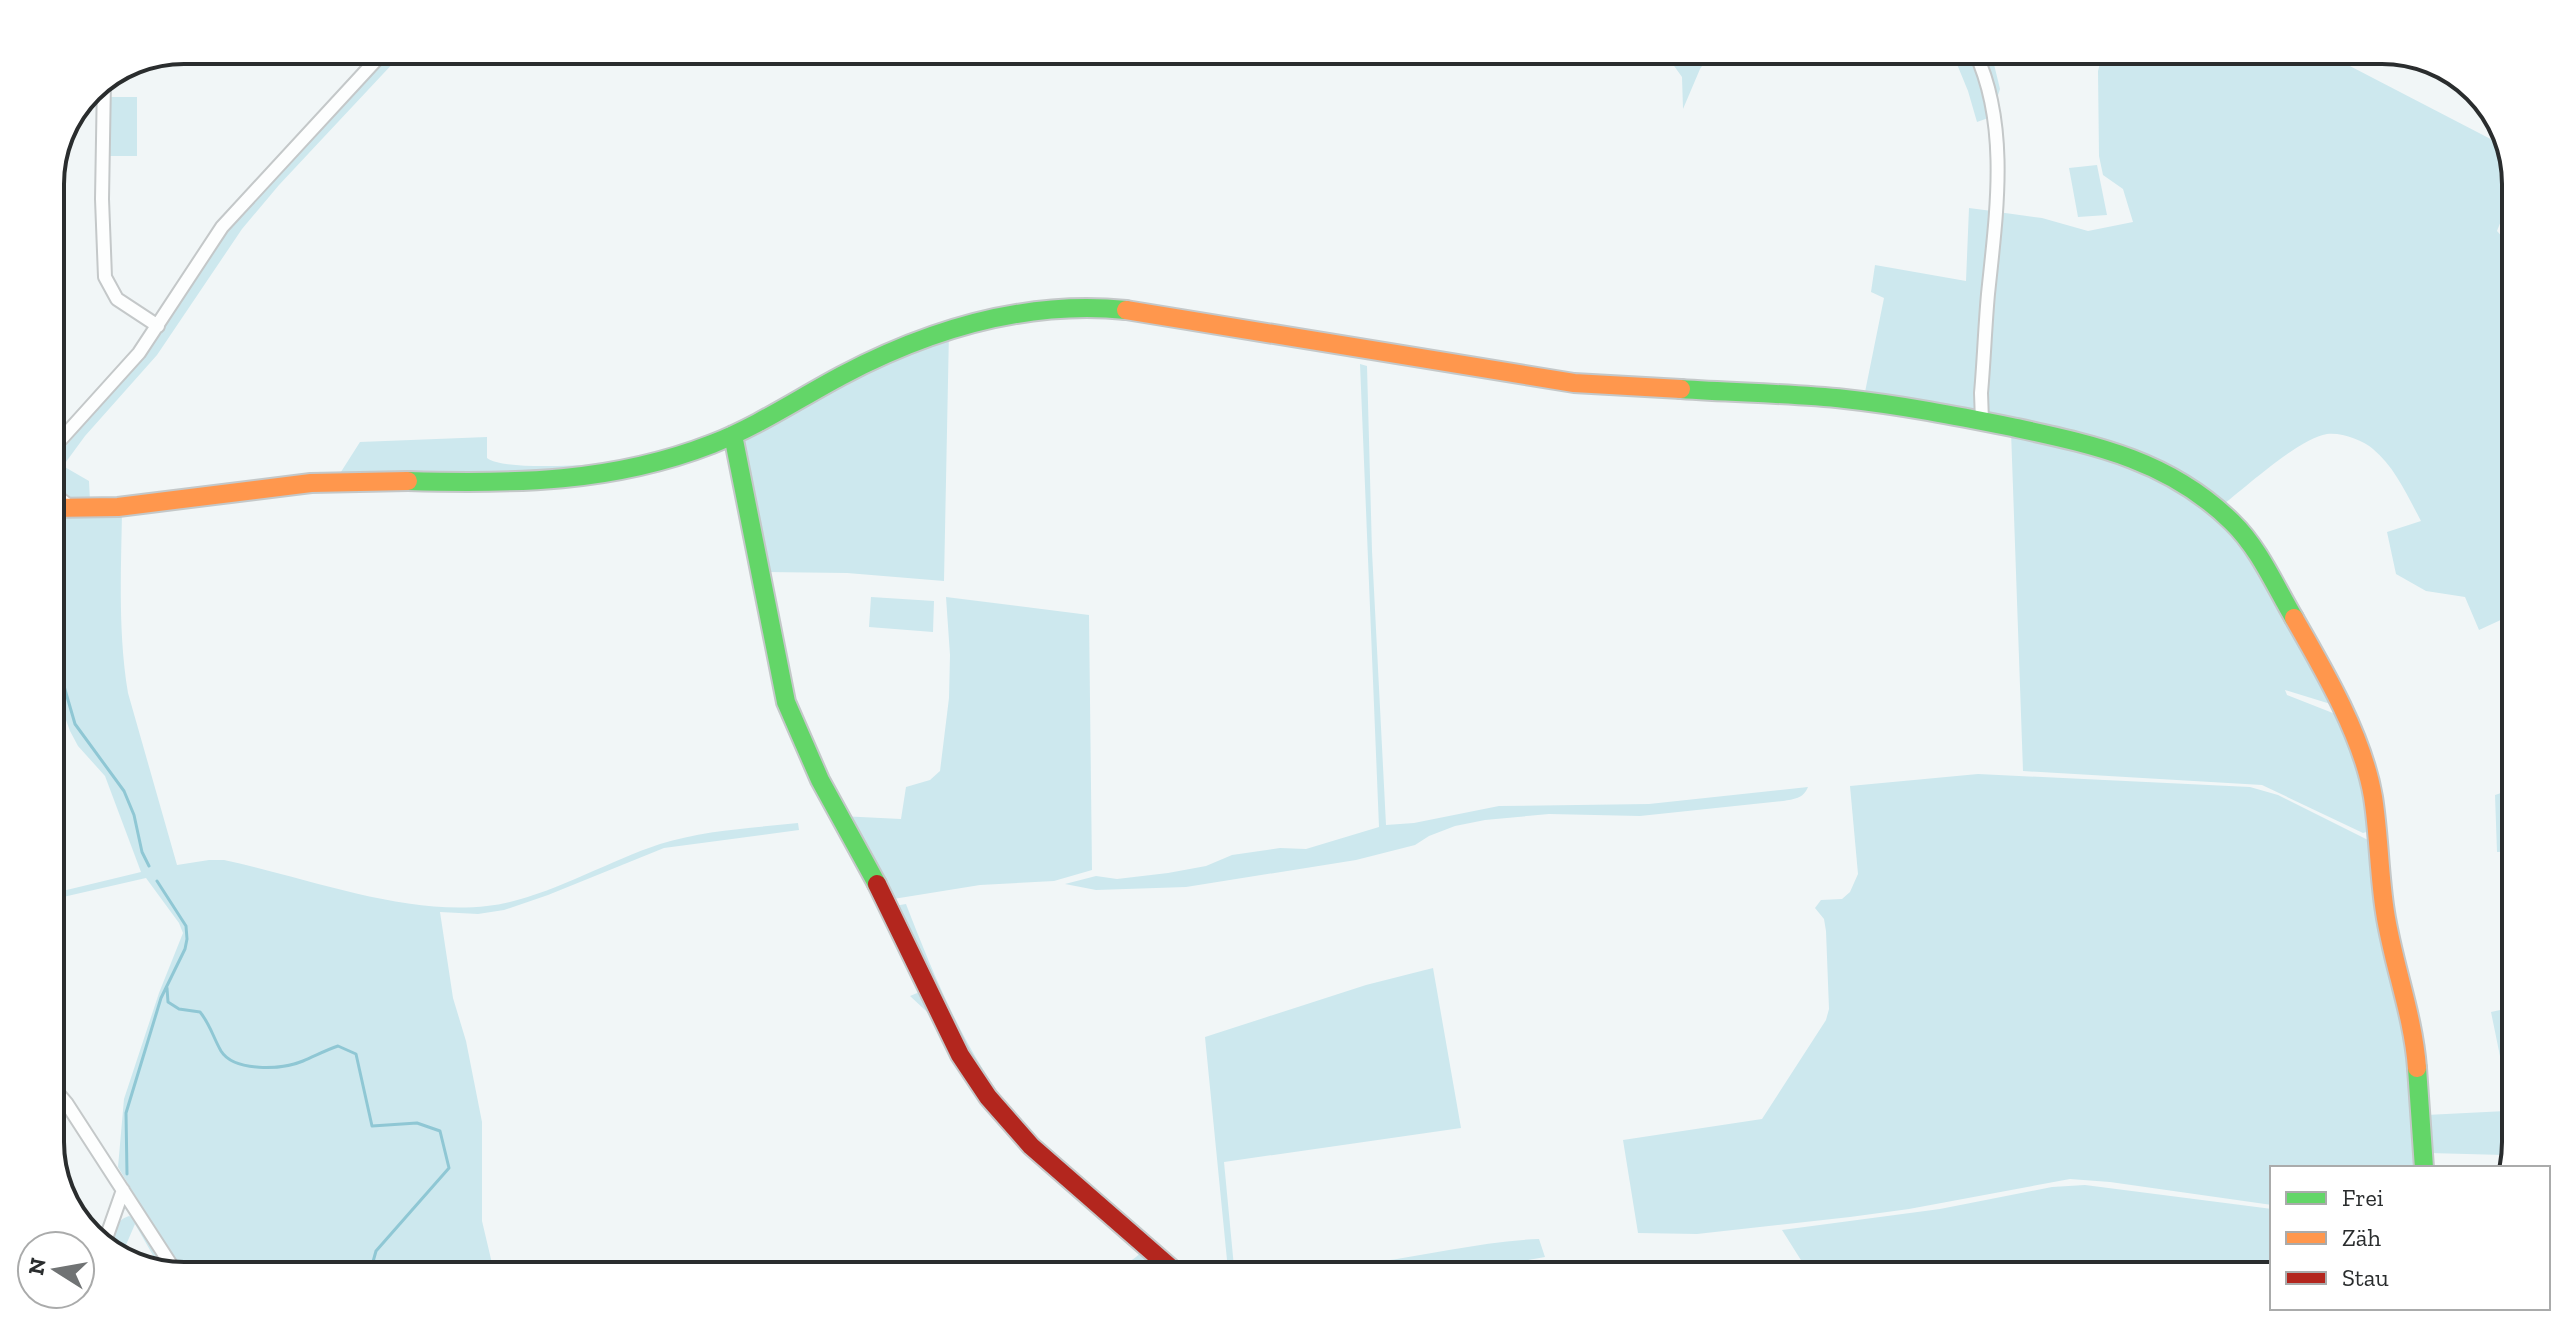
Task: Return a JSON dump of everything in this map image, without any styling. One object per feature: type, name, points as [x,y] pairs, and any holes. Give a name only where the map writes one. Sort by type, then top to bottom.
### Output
[{"type":"street","points":[[64,436],[139,353],[222,227],[372,64]]},
{"type":"street","points":[[1979,64],[1994,118],[1997,193],[1981,393],[1982,421]]},
{"type":"street","points":[[104,95],[105,277],[117,299],[158,326]]},
{"type":"street","points":[[64,508],[93,510],[331,482],[531,482],[575,479],[657,462],[733,435],[864,364],[969,322],[1016,313],[1109,307],[1574,383],[1845,399],[1982,421],[2099,446],[2162,471],[2231,521],[2262,561],[2334,688],[2369,777],[2385,913],[2412,1029],[2421,1096],[2424,1166]]},
{"type":"street","points":[[733,435],[786,702],[820,780],[888,904],[960,1055],[988,1097],[1031,1146],[1164,1262]]},
{"type":"street","points":[[64,502],[72,508]]},
{"type":"street","points":[[64,1100],[169,1261]]},
{"type":"street","points":[[107,1234],[123,1190]]},
{"type":"shaded area","points":[[377,64],[392,64],[242,229],[157,355],[85,436],[64,465],[64,448],[163,328],[225,233]]},
{"type":"shaded area","points":[[1673,64],[1703,64],[1683,109],[1682,77]]},
{"type":"shaded area","points":[[1957,64],[1994,64],[2000,89],[1991,117],[1977,122]]},
{"type":"shaded area","points":[[2100,64],[2346,64],[2494,141],[2502,176],[2502,218],[2497,231],[2502,237],[2502,619],[2479,630],[2465,597],[2426,591],[2396,574],[2387,532],[2421,521],[2388,464],[2358,440],[2345,435],[2327,434],[2302,444],[2220,507],[2190,483],[1992,417],[1986,408],[1984,389],[1998,212],[2042,218],[2088,231],[2133,222],[2123,189],[2103,175],[2099,156]]},
{"type":"shaded area","points":[[109,97],[137,97],[137,156],[109,156]]},
{"type":"shaded area","points":[[2097,165],[2107,215],[2078,217],[2069,168]]},
{"type":"shaded area","points":[[1969,208],[1992,211],[1977,410],[1972,416],[1864,397],[1884,298],[1871,292],[1875,265],[1966,281]]},
{"type":"shaded area","points":[[949,331],[944,581],[847,573],[766,572],[742,439],[747,431]]},
{"type":"shaded area","points":[[1360,364],[1367,366],[1372,551],[1386,825],[1414,823],[1499,806],[1649,804],[1808,787],[1804,794],[1783,801],[1640,816],[1549,814],[1485,820],[1455,826],[1415,845],[1356,860],[1186,887],[1096,890],[1065,884],[1096,876],[1117,879],[1168,873],[1206,866],[1232,855],[1280,848],[1306,849],[1379,827]]},
{"type":"shaded area","points":[[2011,431],[2086,446],[2172,481],[2243,543],[2337,706],[2285,690],[2287,695],[2343,717],[2364,774],[2370,831],[2363,833],[2262,785],[2023,771]]},
{"type":"shaded area","points":[[487,437],[487,458],[498,463],[560,466],[640,461],[601,471],[92,505],[64,496],[64,467],[89,481],[90,501],[277,478],[339,475],[360,442]]},
{"type":"shaded area","points":[[122,512],[121,625],[128,693],[177,865],[224,860],[389,900],[455,908],[487,906],[530,896],[677,839],[798,823],[799,830],[664,848],[504,910],[478,914],[440,912],[453,998],[466,1041],[482,1122],[482,1221],[492,1262],[174,1261],[118,1167],[124,1099],[159,993],[183,933],[146,878],[64,897],[64,891],[141,872],[105,776],[78,746],[64,714],[64,514]]},
{"type":"shaded area","points":[[871,597],[934,601],[933,632],[869,627]]},
{"type":"shaded area","points":[[946,597],[1089,615],[1092,870],[1054,881],[980,885],[887,900],[840,816],[901,819],[906,787],[930,780],[940,771],[949,698]]},
{"type":"shaded area","points":[[1978,774],[2250,787],[2278,795],[2370,841],[2399,990],[2421,1166],[2270,1166],[2270,1205],[2070,1179],[1850,1217],[1697,1234],[1638,1233],[1623,1140],[1762,1119],[1826,1020],[1829,1009],[1826,931],[1824,919],[1815,908],[1821,900],[1842,899],[1850,892],[1858,874],[1850,786]]},
{"type":"shaded area","points":[[2502,793],[2502,852],[2497,852],[2495,795]]},
{"type":"shaded area","points":[[906,904],[954,1017],[984,1071],[1020,1121],[1053,1156],[1153,1245],[1177,1262],[1168,1262],[1028,1138],[939,1023],[910,996],[929,988],[894,906]]},
{"type":"shaded area","points":[[1433,968],[1461,1128],[1224,1162],[1234,1262],[1195,1262],[1227,1260],[1205,1037],[1366,985]]},
{"type":"shaded area","points":[[2502,1010],[2502,1071],[2501,1061],[2491,1012]]},
{"type":"shaded area","points":[[2502,1111],[2501,1155],[2429,1153],[2426,1115]]},
{"type":"shaded area","points":[[2085,1185],[2270,1209],[2270,1262],[1802,1262],[1782,1230],[1940,1209],[2052,1187]]},
{"type":"shaded area","points":[[124,1218],[137,1219],[164,1260],[155,1258],[135,1224],[125,1247],[112,1237]]},
{"type":"shaded area","points":[[1539,1239],[1545,1257],[1517,1262],[1371,1262],[1396,1259],[1498,1242]]},
{"type":"shaded area","points":[[1142,1250],[1158,1262],[1129,1262]]},
{"type":"waterway","points":[[64,686],[75,724],[124,791],[149,866]]},
{"type":"waterway","points":[[127,1174],[126,1113],[161,998],[187,939],[186,926],[157,881]]},
{"type":"waterway","points":[[167,988],[168,1002],[179,1009],[200,1012],[221,1051],[236,1063],[259,1067],[283,1066],[338,1046],[356,1054],[372,1126],[417,1123],[440,1131],[449,1168],[376,1251],[373,1262]]},
{"type":"traffic: fast","points":[[408,481],[524,481],[637,467],[729,437],[841,376],[943,332],[1015,314],[1089,308],[1126,310]]},
{"type":"traffic: fast","points":[[1681,389],[1804,395],[1887,404],[2043,434],[2130,458],[2183,484],[2232,522],[2258,555],[2294,618]]},
{"type":"traffic: fast","points":[[733,435],[786,702],[820,780],[877,884]]},
{"type":"traffic: fast","points":[[2417,1068],[2424,1166]]},
{"type":"traffic: slow","points":[[1126,310],[1574,383],[1681,389]]},
{"type":"traffic: slow","points":[[64,508],[118,507],[311,483],[408,481]]},
{"type":"traffic: slow","points":[[2294,618],[2341,704],[2368,774],[2375,811],[2385,912],[2417,1068]]},
{"type":"traffic: jam","points":[[877,884],[960,1055],[988,1097],[1031,1146],[1164,1262]]}]
